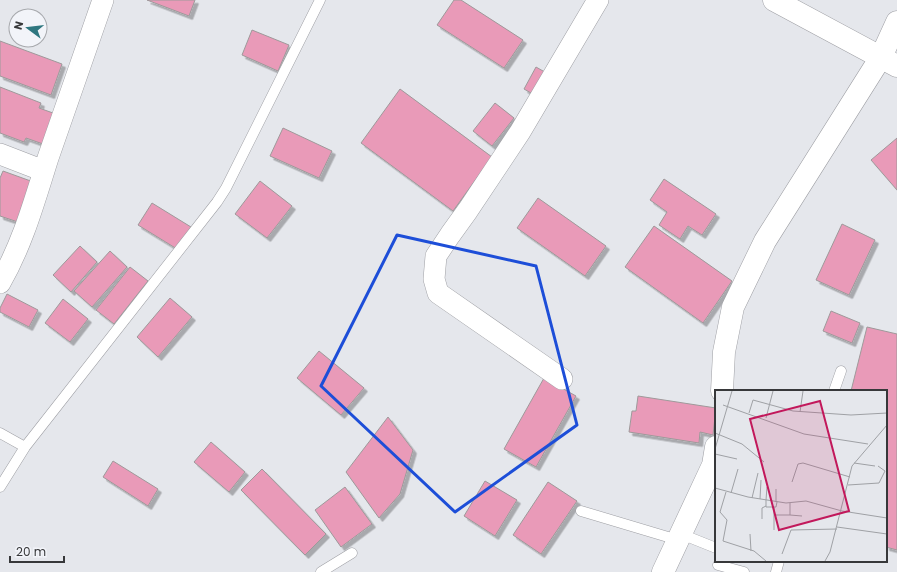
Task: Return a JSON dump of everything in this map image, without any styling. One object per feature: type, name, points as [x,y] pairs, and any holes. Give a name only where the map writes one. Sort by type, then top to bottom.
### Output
[{"type":"street","points":[[0,283],[12,261],[27,224],[103,0]]},
{"type":"street","points":[[562,379],[438,292],[434,279],[436,256],[520,132],[598,0]]},
{"type":"street","points":[[774,0],[889,61]]},
{"type":"street","points":[[722,390],[724,352],[733,307],[765,241],[889,61],[897,22]]},
{"type":"street","points":[[0,154],[44,171]]},
{"type":"street","points":[[663,572],[713,465],[715,453]]},
{"type":"lane","points":[[0,487],[25,447],[217,202],[226,188],[320,0]]},
{"type":"lane","points":[[834,390],[841,371]]},
{"type":"lane","points":[[0,432],[25,447]]},
{"type":"lane","points":[[581,511],[715,548]]},
{"type":"lane","points":[[321,572],[352,553]]},
{"type":"lane","points":[[776,572],[780,562]]},
{"type":"lane","points":[[718,566],[744,572]]},
{"type":"highlighted area","points":[[397,235],[536,266],[577,425],[455,512],[321,386]]},
{"type":"building","points":[[147,0],[195,0],[189,16]]},
{"type":"building","points":[[454,0],[461,0],[523,40],[504,68],[437,25]]},
{"type":"building","points":[[252,30],[289,45],[278,71],[242,55]]},
{"type":"building","points":[[0,41],[8,44],[8,48],[19,48],[62,64],[51,95],[0,76]]},
{"type":"building","points":[[536,67],[550,75],[538,97],[524,89]]},
{"type":"building","points":[[0,87],[41,103],[39,108],[53,113],[43,144],[26,138],[24,142],[0,133]]},
{"type":"building","points":[[400,89],[492,157],[453,211],[361,143]]},
{"type":"building","points":[[495,103],[514,118],[492,146],[473,131]]},
{"type":"building","points":[[283,128],[332,151],[319,178],[270,156]]},
{"type":"building","points":[[897,138],[897,190],[871,160]]},
{"type":"building","points":[[3,171],[39,184],[24,224],[0,216],[0,178]]},
{"type":"building","points":[[664,179],[716,214],[702,235],[688,226],[680,239],[659,225],[667,212],[650,200]]},
{"type":"building","points":[[260,181],[292,206],[267,238],[235,214]]},
{"type":"building","points":[[538,198],[606,246],[585,276],[517,228]]},
{"type":"building","points":[[152,203],[191,227],[177,249],[138,225]]},
{"type":"building","points":[[842,224],[875,240],[849,295],[816,280]]},
{"type":"building","points":[[654,226],[732,281],[703,323],[625,267]]},
{"type":"building","points":[[80,246],[97,262],[71,292],[53,275]]},
{"type":"building","points":[[110,251],[127,267],[92,307],[74,291]]},
{"type":"building","points":[[130,267],[148,281],[114,324],[96,310]]},
{"type":"building","points":[[7,294],[38,310],[29,327],[0,312],[0,308]]},
{"type":"building","points":[[170,298],[192,317],[158,357],[137,337]]},
{"type":"building","points":[[63,299],[88,319],[70,342],[45,323]]},
{"type":"building","points":[[831,311],[860,323],[852,343],[823,331]]},
{"type":"building","points":[[867,327],[897,334],[897,550],[887,547],[887,390],[851,390]]},
{"type":"building","points":[[319,351],[364,388],[341,415],[297,378]]},
{"type":"building","points":[[544,378],[576,396],[536,467],[504,449]]},
{"type":"building","points":[[638,396],[715,408],[713,435],[700,432],[699,443],[629,432],[632,411],[636,411]]},
{"type":"building","points":[[388,417],[413,450],[400,494],[379,518],[346,472]]},
{"type":"building","points":[[211,442],[245,472],[229,492],[194,462]]},
{"type":"building","points":[[113,461],[158,489],[148,506],[103,477]]},
{"type":"building","points":[[262,469],[326,534],[305,555],[241,490]]},
{"type":"building","points":[[485,481],[517,500],[495,536],[464,516]]},
{"type":"building","points":[[548,482],[577,501],[541,554],[513,535]]},
{"type":"building","points":[[345,487],[372,524],[341,547],[315,510]]}]
